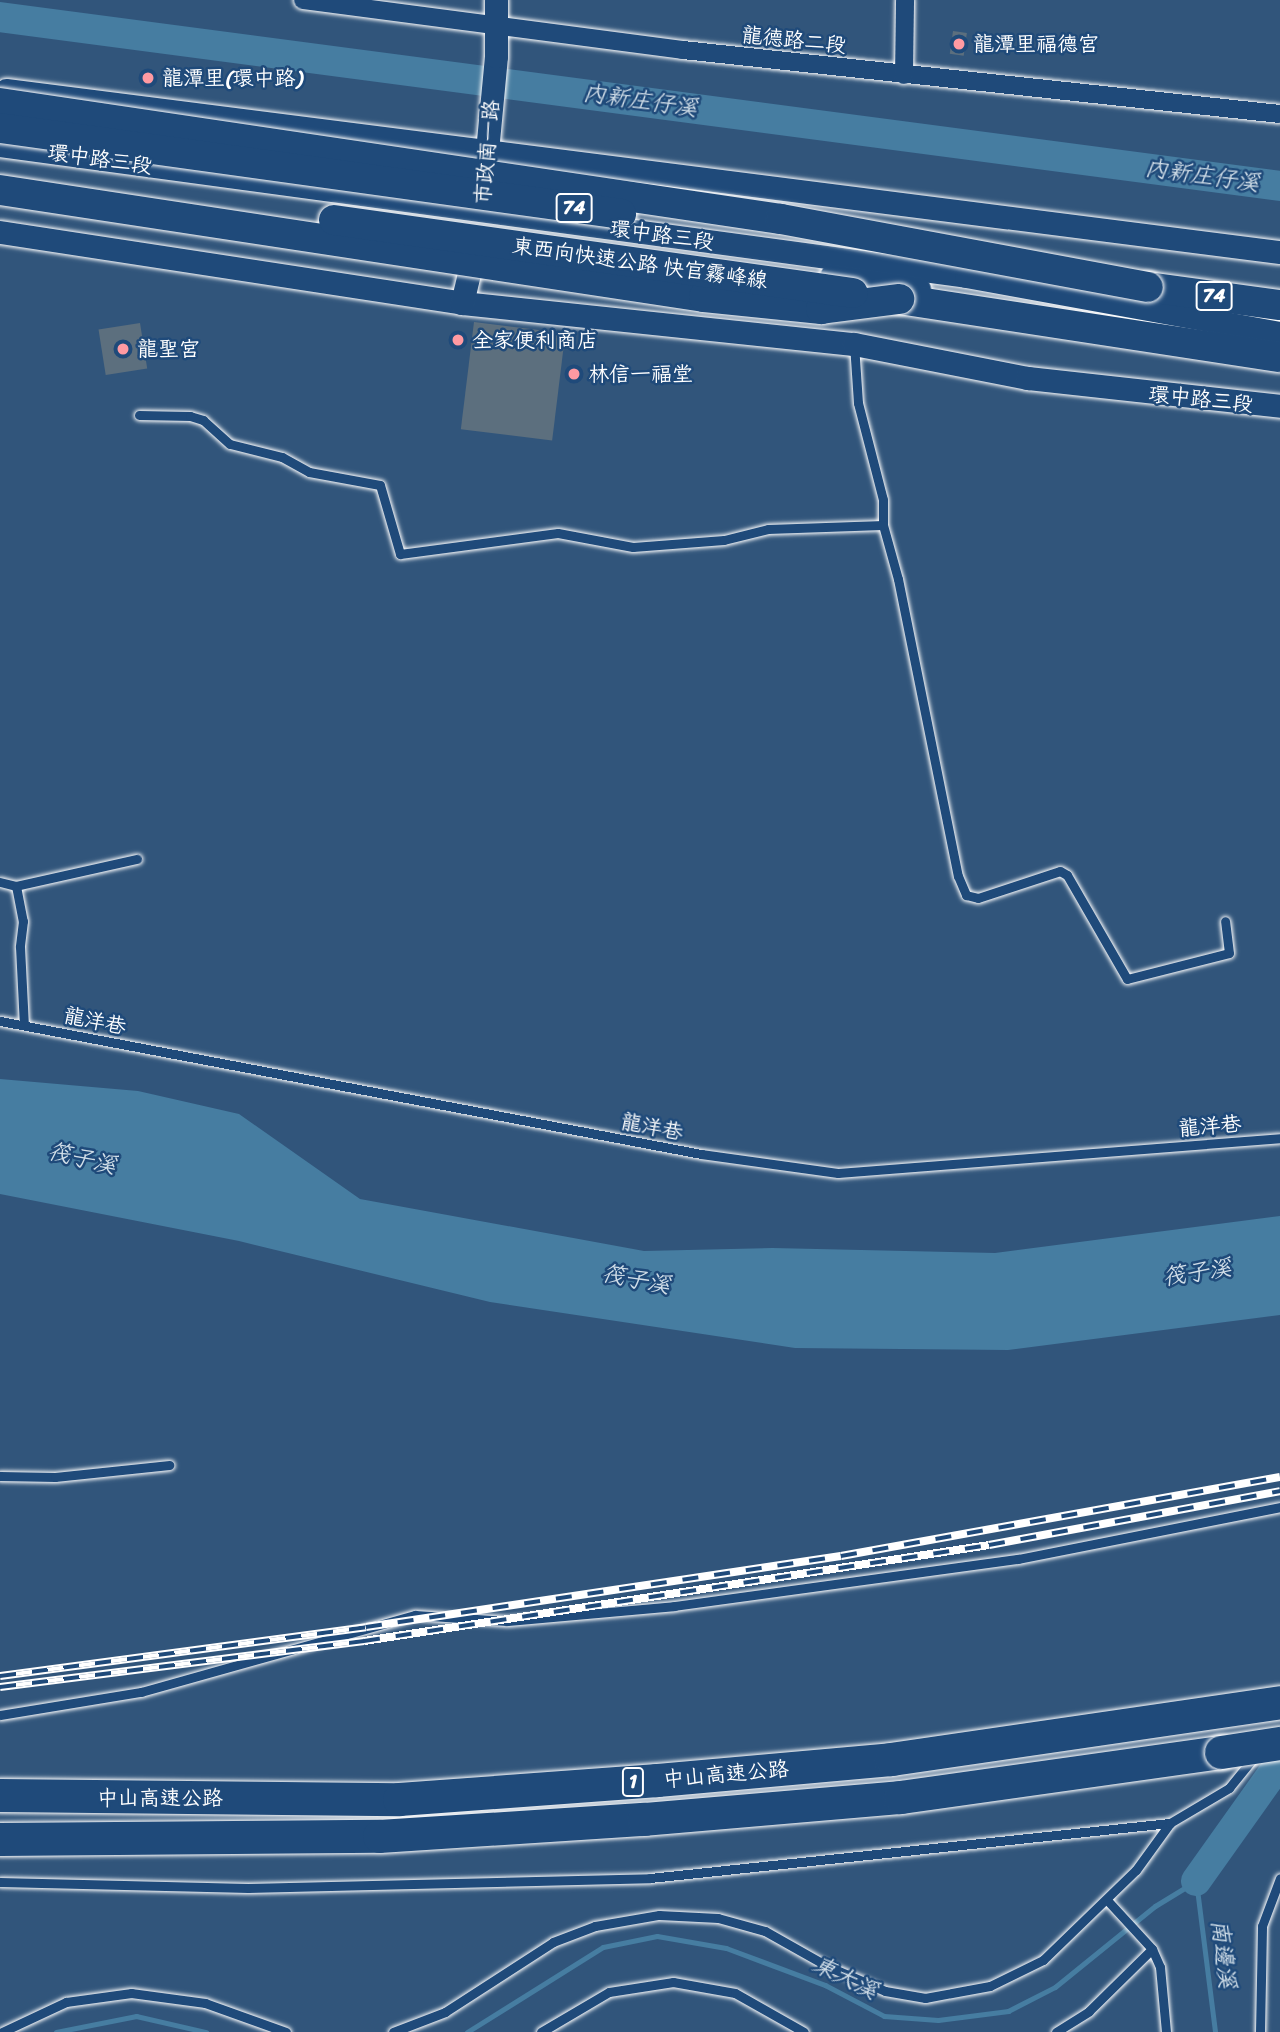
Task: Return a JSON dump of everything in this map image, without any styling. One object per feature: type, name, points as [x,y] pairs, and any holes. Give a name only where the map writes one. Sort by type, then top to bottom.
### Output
[{"type":"highway","points":[[0,103],[468,169],[836,228],[1148,287]]},
{"type":"highway","name":"74","points":[[0,128],[1280,305]]},
{"type":"highway","name":"東西向快速公路 快官霧峰線","points":[[0,174],[899,299],[1280,358]]},
{"type":"highway","points":[[0,190],[704,297],[821,309],[899,299]]},
{"type":"highway","name":"中山高速公路","points":[[0,1795],[399,1799],[891,1759],[1111,1728],[1275,1712]]},
{"type":"highway","name":"中山高速公路","points":[[0,1839],[379,1836],[644,1819],[900,1797],[1221,1752],[1275,1712]]},
{"type":"street","name":"龍德路二段","points":[[303,0],[496,28],[904,75],[1280,114]]},
{"type":"street","name":"市政南一路","points":[[462,303],[481,218],[496,56],[496,0]]},
{"type":"street","points":[[904,75],[905,0]]},
{"type":"street","points":[[0,89],[488,137],[1280,252]]},
{"type":"street","name":"環中路三段","points":[[0,145],[1280,344]]},
{"type":"street","name":"環中路三段","points":[[0,159],[966,276],[1280,333]]},
{"type":"street","name":"環中路三段","points":[[0,232],[462,303],[853,344],[1028,378],[1280,406]]},
{"type":"lane","points":[[853,344],[858,402],[883,500],[883,525],[898,579],[958,876],[966,895],[978,898],[1059,871],[1068,875],[1127,979],[1229,953],[1225,922]]},
{"type":"lane","points":[[139,415],[190,416],[203,420],[230,444],[282,457],[309,472],[380,485],[400,554],[558,533],[633,547],[724,540],[768,529],[883,525]]},
{"type":"lane","points":[[0,882],[16,886],[136,859]]},
{"type":"lane","points":[[16,886],[23,921],[24,1026]]},
{"type":"lane","name":"龍洋巷","points":[[0,1021],[701,1154],[838,1173],[1280,1138]]},
{"type":"lane","points":[[0,1476],[55,1477],[169,1465]]},
{"type":"lane","points":[[0,1715],[141,1692],[415,1615],[507,1620],[626,1612],[1018,1559],[1280,1507]]},
{"type":"lane","points":[[393,2032],[445,2012],[553,1942],[629,1918],[685,1914],[718,1918],[765,1931],[862,1982],[925,1998],[990,1986],[1044,1960],[1136,1870],[1170,1823],[1229,1788],[1275,1712]]},
{"type":"lane","points":[[0,1882],[248,1888],[650,1878],[1170,1823]]},
{"type":"lane","points":[[1260,2032],[1262,1926],[1280,1878]]},
{"type":"lane","points":[[1107,1900],[1152,1949],[1164,1981],[1166,2032]]},
{"type":"lane","points":[[1056,2032],[1089,2011],[1152,1949]]},
{"type":"lane","points":[[541,2032],[610,1992],[673,1982],[734,1993],[804,2032]]},
{"type":"lane","points":[[2,2032],[66,2002],[131,1993],[205,2003],[286,2032]]},
{"type":"water","name":"筏子溪","points":[[0,1079],[138,1091],[239,1114],[360,1199],[644,1251],[772,1248],[995,1253],[1280,1216],[1280,1315],[1008,1350],[795,1348],[490,1302],[239,1241],[0,1194]]},
{"type":"building","name":"龍潭里福德宮","points":[[953,31],[967,33],[964,56],[950,54]]},
{"type":"building","points":[[474,322],[565,333],[552,440],[461,429]]},
{"type":"building","name":"龍聖宮","points":[[140,323],[147,368],[106,375],[99,330]]},
{"type":"waterway","name":"內新庄仔溪","points":[[0,17],[1280,186]]},
{"type":"waterway","points":[[1196,1881],[1280,1763]]},
{"type":"waterway","name":"東大溪","points":[[467,2032],[603,1947],[657,1936],[726,1948],[825,1985],[884,2016],[938,2020],[1008,2011],[1055,1987],[1155,1906],[1196,1881],[1215,2032]]},
{"type":"waterway","name":"東大溪","points":[[56,2032],[136,2016],[206,2032]]},
{"type":"railway","points":[[0,1676],[366,1627],[841,1556],[1280,1477]]},
{"type":"railway","points":[[0,1687],[364,1641],[989,1545],[1280,1491]]},
{"type":"place","name":"龍潭里福德宮","points":[[959,44]]},
{"type":"place","name":"龍潭里(環中路)","points":[[148,78]]},
{"type":"place","name":"全家便利商店","points":[[458,340]]},
{"type":"place","name":"龍聖宮","points":[[123,349]]},
{"type":"place","name":"林信一福堂","points":[[574,374]]},
{"type":"water label","name":"南邊溪","points":[[1223,1954]]}]
